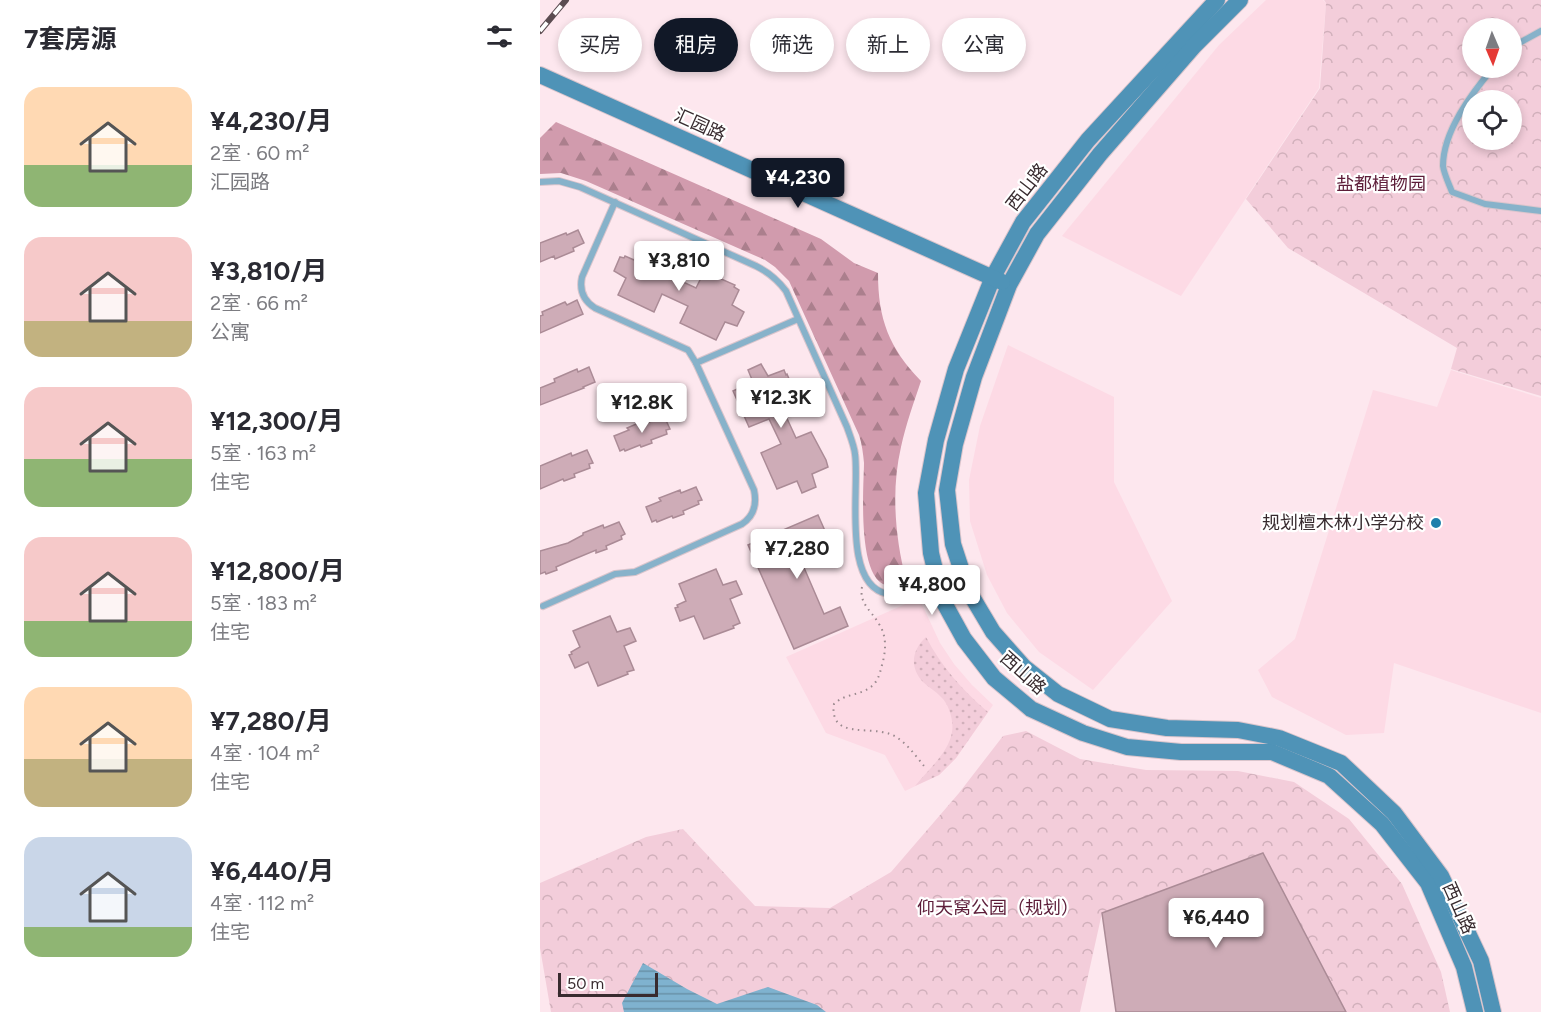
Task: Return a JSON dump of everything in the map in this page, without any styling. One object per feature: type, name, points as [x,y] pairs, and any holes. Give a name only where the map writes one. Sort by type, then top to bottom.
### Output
[{"type":"main road","name":"西山路","points":[[1217,0],[1088,140],[1023,222],[993,277],[956,369],[934,450],[926,493],[931,553],[942,599],[964,639],[994,678],[1031,709],[1083,733],[1127,747],[1181,752],[1272,752],[1329,776],[1382,825],[1428,884],[1464,968],[1475,1012]]},
{"type":"main road","name":"西山路","points":[[1240,0],[1194,46],[1100,154],[1037,234],[1009,285],[974,377],[955,444],[947,490],[953,544],[968,590],[993,632],[1024,667],[1059,694],[1110,719],[1167,728],[1238,730],[1279,738],[1341,763],[1394,813],[1441,876],[1481,961],[1493,1012]]},
{"type":"main road","name":"汇园路","points":[[540,75],[1009,285]]},
{"type":"lane","points":[[1522,41],[1541,31]]},
{"type":"lane","points":[[1485,78],[1466,102],[1445,149],[1443,168],[1452,192],[1485,204],[1541,211]]},
{"type":"lane","points":[[540,182],[569,183],[615,202],[766,271],[780,283],[786,291],[847,428],[856,455],[854,489],[856,533],[866,579],[880,592],[890,594],[899,594],[938,580]]},
{"type":"lane","points":[[543,606],[615,574],[635,572],[742,524],[751,516],[756,501],[754,490],[696,363],[687,350],[595,308],[584,299],[582,277],[615,202]]},
{"type":"lane","points":[[696,363],[798,319]]},
{"type":"path","points":[[866,579],[861,588],[861,596],[867,610],[879,623],[883,632],[884,659],[879,675],[872,686],[861,693],[839,699],[834,704],[836,722],[846,728],[892,734],[924,766]]},
{"type":"shaded area","points":[[1266,0],[1323,0],[1326,3],[1319,88],[1181,296],[1062,236],[1219,45]]},
{"type":"shaded area","points":[[1008,345],[1114,397],[1114,482],[1172,601],[1093,690],[1039,652],[1007,613],[987,575],[970,521],[969,480],[980,426]]},
{"type":"shaded area","name":"规划檀木林小学分校","points":[[1451,370],[1541,398],[1541,713],[1394,663],[1384,733],[1346,735],[1272,697],[1258,670],[1295,639],[1373,390],[1437,407]]},
{"type":"shaded area","points":[[919,598],[940,643],[954,664],[993,705],[956,758],[939,775],[905,791],[885,755],[826,733],[786,657]]},
{"type":"green space","name":"盐都植物园","points":[[1324,0],[1541,0],[1541,396],[1451,369],[1457,348],[1288,248],[1246,199],[1320,88],[1326,3]]},
{"type":"green space","points":[[556,122],[821,239],[854,263],[878,273],[880,305],[888,332],[901,357],[921,381],[903,438],[896,480],[897,530],[906,580],[889,586],[877,579],[869,564],[863,519],[864,463],[860,438],[789,281],[765,260],[586,181],[561,173],[540,174],[540,138]]},
{"type":"green space","points":[[926,637],[953,678],[988,712],[956,758],[939,775],[915,786],[947,747],[952,728],[950,713],[944,700],[923,682],[914,665],[915,653]]},
{"type":"green space","name":"仰天窝公园（规划）","points":[[1026,731],[1080,759],[1146,770],[1238,771],[1294,782],[1349,819],[1402,884],[1441,972],[1450,1012],[1345,1012],[1102,913],[1080,1012],[551,1012],[540,948],[540,883],[646,837],[683,829],[755,906],[830,908],[891,872],[959,793],[1003,736]]},
{"type":"water","points":[[643,963],[717,1004],[768,987],[817,1005],[826,1012],[624,1012],[622,1003]]},
{"type":"building","points":[[578,230],[584,243],[573,248],[574,251],[540,262],[540,243]]},
{"type":"building","points":[[641,246],[647,249],[648,246],[673,257],[672,259],[677,262],[670,276],[696,288],[703,274],[709,276],[710,274],[735,285],[734,287],[739,290],[732,305],[744,312],[737,326],[725,322],[716,340],[680,323],[688,306],[662,294],[654,312],[618,295],[626,278],[614,271],[620,257],[625,256],[634,260]]},
{"type":"building","points":[[577,300],[583,314],[540,333],[542,312],[565,302],[567,305]]},
{"type":"building","points":[[761,364],[768,376],[784,370],[787,374],[800,405],[784,412],[796,438],[811,432],[826,460],[828,467],[812,474],[816,487],[802,493],[797,481],[777,489],[761,453],[781,444],[769,419],[749,427],[733,391],[753,382],[748,370]]},
{"type":"building","points":[[589,367],[595,382],[540,405],[540,388],[577,369],[578,372]]},
{"type":"building","points":[[664,416],[670,429],[666,430],[667,434],[641,447],[640,445],[620,451],[614,436],[648,419],[649,422]]},
{"type":"building","points":[[587,450],[593,463],[589,464],[590,468],[574,474],[575,477],[564,481],[563,479],[540,489],[540,466],[571,453],[572,456]]},
{"type":"building","points":[[696,487],[702,500],[698,501],[699,504],[683,511],[684,514],[652,522],[646,507],[661,501],[659,498]]},
{"type":"building","points":[[818,515],[833,549],[802,563],[824,614],[840,607],[848,626],[794,649],[748,545]]},
{"type":"building","points":[[619,522],[625,534],[621,536],[622,539],[606,546],[607,549],[596,553],[596,550],[556,567],[557,570],[540,574],[540,551],[568,543],[583,533],[603,525],[604,528]]},
{"type":"building","points":[[716,569],[723,585],[736,581],[742,594],[730,599],[740,623],[733,626],[734,628],[704,639],[694,616],[680,621],[675,608],[686,601],[679,584]]},
{"type":"building","points":[[610,616],[617,632],[630,628],[636,641],[624,646],[634,670],[598,686],[588,662],[575,668],[569,655],[580,647],[573,631]]},
{"type":"building","points":[[1263,853],[1346,1012],[1116,1012],[1102,913]]},
{"type":"railway","points":[[540,31],[566,0]]},
{"type":"place","name":"规划檀木林小学分校","points":[[1436,523]]}]
